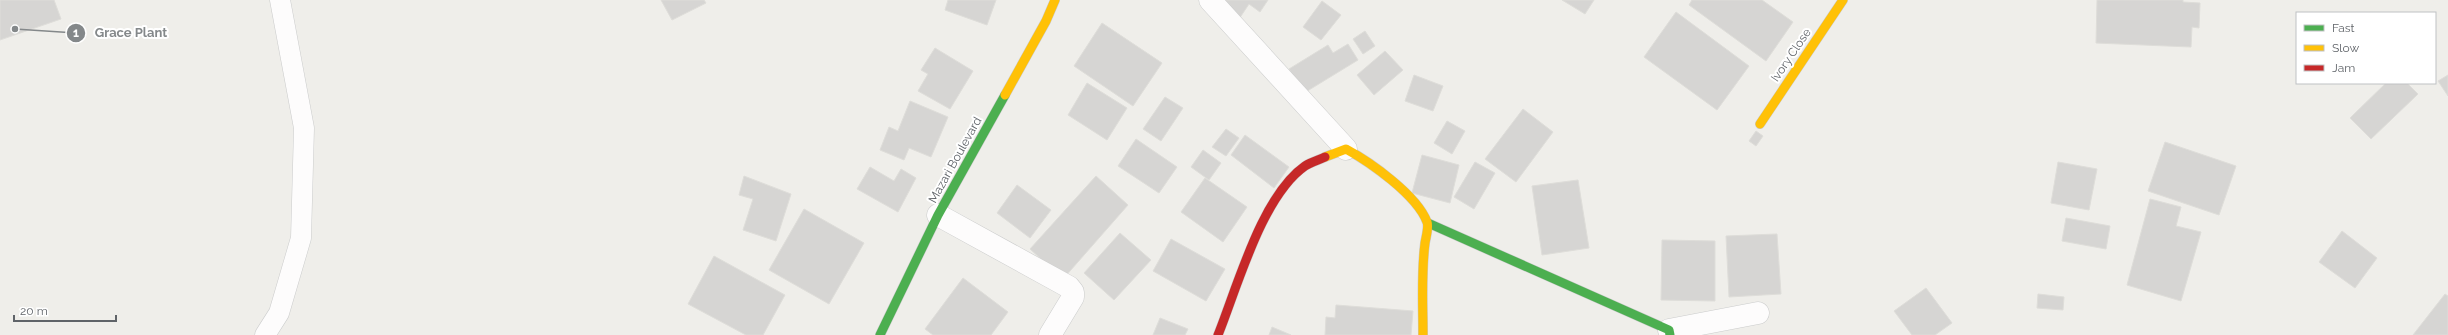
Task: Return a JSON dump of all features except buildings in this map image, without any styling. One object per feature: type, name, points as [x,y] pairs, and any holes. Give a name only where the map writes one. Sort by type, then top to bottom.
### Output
[{"type":"street","name":"Mazari Boulevard","points":[[880,335],[938,216],[1046,21],[1055,0]]},
{"type":"street","points":[[1210,0],[1346,149],[1369,161],[1389,177],[1420,210],[1428,223],[1670,333],[1758,313]]},
{"type":"street","name":"Ivory Close","points":[[1760,124],[1843,0]]},
{"type":"street","points":[[1218,335],[1268,208],[1287,183],[1306,165],[1346,149]]},
{"type":"street","points":[[938,216],[1069,287],[1073,292],[1073,297],[1050,335]]},
{"type":"street","points":[[1423,335],[1422,267],[1428,223]]},
{"type":"lane","points":[[265,335],[279,313],[301,238],[304,128],[280,0]]},
{"type":"traffic: fast","points":[[880,335],[938,215],[1005,95]]},
{"type":"traffic: fast","points":[[1428,223],[1669,330],[1670,335]]},
{"type":"traffic: slow","points":[[1005,95],[1046,21],[1055,0]]},
{"type":"traffic: slow","points":[[1760,124],[1843,0]]},
{"type":"traffic: slow","points":[[1325,157],[1346,149],[1392,180],[1414,201],[1422,212],[1428,227],[1423,266],[1423,335]]},
{"type":"traffic: jam","points":[[1218,335],[1253,243],[1276,198],[1290,180],[1305,166],[1325,157]]},
{"type":"place","name":"Grace Plant","points":[[15,29]]}]
